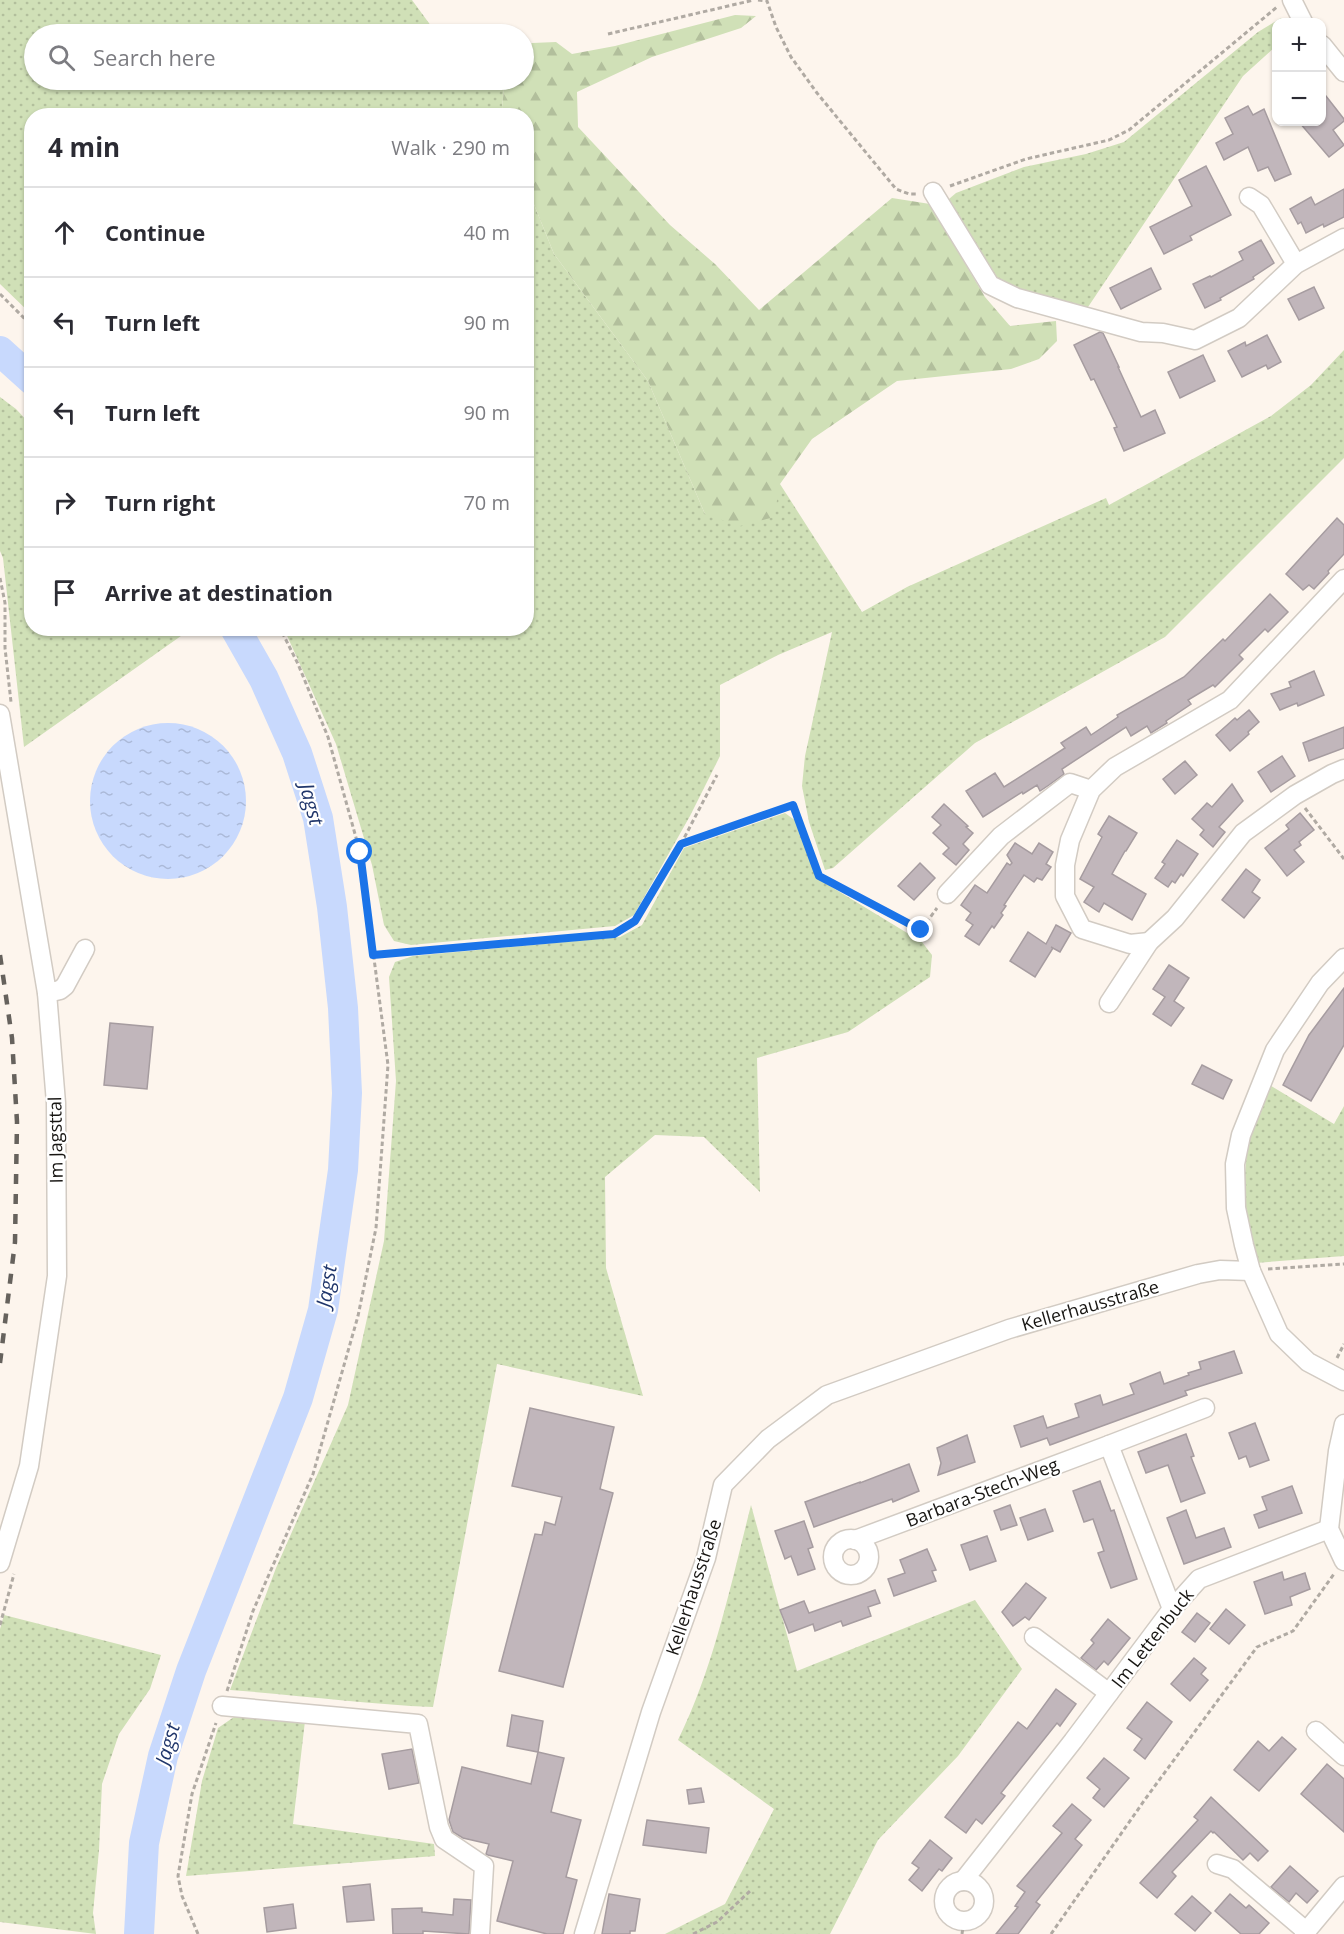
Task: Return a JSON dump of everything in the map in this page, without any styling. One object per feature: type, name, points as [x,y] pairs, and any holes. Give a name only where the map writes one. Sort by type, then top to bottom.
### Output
[{"type":"street","points":[[1285,4],[1299,18]]},
{"type":"street","points":[[1326,50],[1344,72]]},
{"type":"street","points":[[933,192],[990,285],[1017,298],[1141,332],[1163,333],[1195,340],[1239,318],[1296,264],[1344,238]]},
{"type":"street","points":[[1249,197],[1261,205],[1296,264]]},
{"type":"street","points":[[1149,942],[1130,944],[1082,929],[1065,896],[1065,865],[1070,840],[1091,790],[1115,767],[1230,700],[1344,579]]},
{"type":"street","name":"Im Jagsttal","points":[[0,714],[47,993],[56,1103],[57,1276],[29,1466],[0,1563]]},
{"type":"street","points":[[1109,1003],[1149,942],[1175,918],[1243,833],[1295,795],[1344,769]]},
{"type":"street","points":[[947,894],[1001,836],[1070,783],[1091,790]]},
{"type":"street","points":[[47,993],[60,990],[65,986],[85,949]]},
{"type":"street","points":[[1344,958],[1320,983],[1275,1050],[1241,1135],[1235,1164],[1236,1208],[1251,1271],[1279,1334],[1308,1362],[1344,1381]]},
{"type":"street","name":"Kellerhausstraße","points":[[584,1934],[651,1712],[706,1558],[723,1485],[768,1439],[827,1395],[1009,1329],[1198,1274],[1220,1270],[1251,1271]]},
{"type":"street","name":"Barbara-Stech-Weg","points":[[855,1540],[1205,1408]]},
{"type":"street","points":[[1344,1424],[1338,1451],[1329,1529],[1344,1561]]},
{"type":"street","points":[[1109,1444],[1172,1609]]},
{"type":"street","name":"Im Lettenbuck","points":[[963,1881],[980,1888],[985,1900],[981,1912],[963,1928],[958,1920],[948,1912],[944,1899],[950,1887],[963,1881],[1172,1609],[1199,1579],[1329,1529]]},
{"type":"street","name":"Im Lettenbuck","points":[[1034,1637],[1109,1693]]},
{"type":"street","points":[[222,1706],[418,1724],[439,1827],[444,1839],[484,1866],[480,1934]]},
{"type":"street","points":[[1316,1731],[1344,1756]]},
{"type":"street","points":[[1217,1863],[1233,1869],[1305,1933],[1344,1886]]},
{"type":"path","points":[[608,34],[754,0]]},
{"type":"path","points":[[758,0],[767,2],[791,57],[817,93],[896,189],[909,194],[933,192],[1026,159],[1109,140],[1129,130],[1285,4]]},
{"type":"path","points":[[0,294],[24,318]]},
{"type":"path","points":[[198,1934],[182,1896],[178,1876],[192,1794],[253,1611],[313,1474],[358,1316],[376,1228],[388,1065],[360,852],[328,737],[295,656],[284,636]]},
{"type":"path","points":[[373,955],[614,934],[635,921],[681,844],[717,775]]},
{"type":"path","points":[[1295,795],[1344,859]]},
{"type":"path","points":[[681,844],[793,805],[819,876],[921,930],[947,894]]},
{"type":"path","points":[[1251,1271],[1344,1264]]},
{"type":"path","points":[[1051,1934],[1146,1798],[1257,1647],[1293,1631],[1344,1561]]},
{"type":"path","points":[[693,1934],[717,1922],[750,1891]]},
{"type":"green space","points":[[0,0],[412,0],[430,24],[24,24],[24,90],[504,90],[502,108],[24,108],[24,307],[0,284]]},
{"type":"green space","points":[[735,15],[756,16],[741,28],[652,57],[577,92],[578,127],[670,225],[715,264],[759,310],[892,198],[930,204],[985,297],[1010,326],[1056,321],[1057,341],[1039,359],[1011,369],[897,381],[812,439],[780,484],[774,517],[740,526],[705,514],[648,381],[554,254],[534,204],[534,108],[502,107],[504,90],[534,90],[534,43],[556,42],[572,54],[615,46]]},
{"type":"green space","points":[[1272,23],[1272,50],[1243,76],[1086,310],[1001,284],[992,277],[950,206],[949,199],[956,193],[1024,167],[1086,154],[1124,142],[1258,32]]},
{"type":"green space","points":[[534,204],[554,254],[648,381],[705,514],[780,484],[862,612],[907,587],[1106,498],[1109,505],[1271,416],[1311,385],[1344,350],[1344,458],[1165,637],[975,743],[833,868],[825,870],[809,822],[802,786],[805,756],[832,632],[778,655],[720,685],[720,756],[690,816],[634,915],[615,926],[411,945],[394,941],[384,925],[372,865],[336,744],[287,636],[534,636]]},
{"type":"green space","points":[[0,397],[24,418],[24,636],[181,636],[24,747],[3,558],[0,551]]},
{"type":"green space","points":[[785,813],[796,821],[820,880],[922,942],[932,955],[930,977],[848,1032],[757,1058],[760,1192],[704,1137],[655,1135],[605,1177],[606,1268],[643,1396],[497,1364],[433,1707],[230,1690],[276,1568],[348,1405],[384,1241],[396,1081],[389,977],[395,962],[413,956],[620,937],[642,925],[684,848]]},
{"type":"green space","points":[[1268,1084],[1334,1124],[1344,1106],[1344,1256],[1255,1263],[1244,1211],[1245,1173],[1248,1139]]},
{"type":"green space","points":[[751,1505],[797,1671],[975,1600],[1022,1669],[958,1756],[878,1840],[830,1934],[665,1934],[725,1904],[774,1809],[678,1740],[712,1654]]},
{"type":"green space","points":[[4,1615],[161,1655],[150,1689],[119,1734],[102,1784],[93,1913],[96,1934],[0,1922],[0,1629]]},
{"type":"green space","points":[[234,1717],[305,1721],[293,1824],[434,1844],[435,1856],[186,1876],[202,1781],[218,1728]]},
{"type":"water","points":[[168,723],[198,729],[223,746],[240,771],[246,801],[240,831],[223,856],[198,873],[168,879],[138,873],[113,856],[96,831],[90,801],[96,771],[113,746],[138,729]]},
{"type":"building","points":[[1326,96],[1344,119],[1333,130],[1344,145],[1329,157],[1302,126],[1326,126]]},
{"type":"building","points":[[1248,106],[1253,115],[1264,109],[1291,174],[1275,181],[1268,167],[1258,171],[1248,147],[1224,160],[1216,143],[1233,134],[1225,118]]},
{"type":"building","points":[[1206,166],[1231,215],[1190,236],[1192,240],[1164,254],[1150,227],[1192,206],[1179,180]]},
{"type":"building","points":[[1344,189],[1344,217],[1306,233],[1301,222],[1298,224],[1290,209],[1311,197],[1315,205]]},
{"type":"building","points":[[1261,240],[1274,263],[1253,277],[1254,279],[1205,308],[1193,284],[1243,260],[1239,252]]},
{"type":"building","points":[[1151,268],[1161,289],[1121,309],[1110,288]]},
{"type":"building","points":[[1314,287],[1324,308],[1299,320],[1288,299]]},
{"type":"building","points":[[1100,332],[1103,333],[1141,417],[1155,410],[1165,433],[1124,451],[1114,428],[1117,427],[1094,379],[1091,380],[1074,345]]},
{"type":"building","points":[[1267,335],[1281,362],[1268,369],[1266,365],[1242,377],[1228,351],[1245,342],[1246,346]]},
{"type":"building","points":[[1203,355],[1215,381],[1180,398],[1168,372]]},
{"type":"building","points":[[1337,518],[1344,525],[1344,554],[1314,589],[1309,585],[1303,590],[1286,574]]},
{"type":"building","points":[[1270,594],[1288,612],[1268,632],[1265,629],[1239,655],[1243,659],[1215,687],[1213,685],[1188,700],[1191,704],[1151,733],[1147,726],[1131,736],[1126,727],[1062,769],[1064,774],[1040,791],[1037,785],[983,817],[966,791],[995,773],[1004,787],[1065,748],[1061,743],[1086,727],[1091,735],[1118,717],[1117,715],[1184,677],[1223,639],[1225,641]]},
{"type":"building","points":[[1314,671],[1324,695],[1298,706],[1297,703],[1280,710],[1271,694],[1291,687],[1289,682]]},
{"type":"building","points":[[1249,710],[1259,722],[1230,751],[1216,735],[1235,718],[1237,720]]},
{"type":"building","points":[[1344,727],[1344,748],[1309,761],[1303,743]]},
{"type":"building","points":[[1282,756],[1295,776],[1271,792],[1258,772]]},
{"type":"building","points":[[1185,761],[1197,775],[1175,794],[1163,779]]},
{"type":"building","points":[[1232,784],[1243,801],[1219,827],[1225,832],[1213,847],[1200,835],[1204,830],[1192,819],[1207,803],[1212,807]]},
{"type":"building","points":[[944,804],[973,833],[963,844],[969,850],[956,865],[943,854],[949,848],[933,833],[941,825],[932,817]]},
{"type":"building","points":[[1300,813],[1314,830],[1299,842],[1301,845],[1294,850],[1304,862],[1287,876],[1265,848],[1289,829],[1286,825]]},
{"type":"building","points":[[1109,816],[1137,833],[1112,874],[1146,894],[1132,920],[1104,903],[1099,912],[1084,902],[1094,887],[1080,879],[1102,837],[1098,834]]},
{"type":"building","points":[[1177,840],[1198,854],[1183,876],[1181,874],[1175,883],[1172,881],[1168,887],[1155,878],[1165,864],[1162,862]]},
{"type":"building","points":[[1015,843],[1032,854],[1039,843],[1053,852],[1046,864],[1051,867],[1042,880],[1037,878],[1034,882],[1024,875],[1004,905],[1006,906],[1001,913],[1003,915],[979,945],[965,936],[973,925],[966,920],[971,913],[961,905],[975,885],[987,893],[1007,863],[1010,865],[1012,863],[1007,855]]},
{"type":"building","points":[[920,863],[935,878],[914,900],[898,886]]},
{"type":"building","points":[[1246,869],[1260,880],[1252,892],[1260,898],[1244,918],[1222,900]]},
{"type":"building","points":[[1056,925],[1071,933],[1060,952],[1053,948],[1035,977],[1010,961],[1028,932],[1046,944]]},
{"type":"building","points":[[1169,965],[1189,978],[1174,1001],[1184,1008],[1171,1026],[1153,1014],[1165,997],[1153,989]]},
{"type":"building","points":[[1344,988],[1344,1045],[1311,1101],[1283,1085],[1309,1035]]},
{"type":"building","points":[[110,1023],[153,1027],[147,1089],[104,1085]]},
{"type":"building","points":[[1202,1065],[1232,1080],[1223,1099],[1192,1084]]},
{"type":"building","points":[[1234,1351],[1242,1373],[1185,1391],[1187,1395],[1050,1445],[1047,1438],[1021,1447],[1014,1426],[1043,1416],[1047,1428],[1079,1417],[1075,1404],[1100,1395],[1103,1405],[1134,1394],[1130,1384],[1160,1372],[1164,1384],[1201,1369],[1199,1362]]},
{"type":"building","points":[[530,1408],[614,1427],[600,1489],[613,1493],[563,1687],[499,1671],[535,1534],[542,1535],[545,1522],[555,1525],[562,1497],[512,1486]]},
{"type":"building","points":[[1255,1423],[1269,1460],[1250,1467],[1246,1456],[1239,1459],[1229,1433]]},
{"type":"building","points":[[1186,1434],[1194,1456],[1191,1457],[1205,1493],[1181,1502],[1168,1465],[1146,1473],[1138,1452]]},
{"type":"building","points":[[967,1435],[975,1462],[938,1475],[941,1463],[937,1448]]},
{"type":"building","points":[[909,1464],[919,1491],[893,1502],[892,1499],[814,1527],[805,1502]]},
{"type":"building","points":[[1100,1481],[1111,1511],[1114,1510],[1137,1579],[1111,1588],[1098,1553],[1104,1551],[1093,1519],[1084,1522],[1073,1491]]},
{"type":"building","points":[[1292,1486],[1302,1513],[1259,1528],[1254,1515],[1267,1510],[1262,1497]]},
{"type":"building","points":[[1010,1505],[1017,1525],[1001,1530],[994,1511]]},
{"type":"building","points":[[1045,1509],[1053,1531],[1028,1540],[1020,1518]]},
{"type":"building","points":[[1186,1510],[1196,1538],[1224,1528],[1231,1547],[1184,1564],[1167,1518]]},
{"type":"building","points":[[804,1521],[813,1547],[808,1549],[815,1569],[798,1575],[791,1556],[785,1559],[775,1531]]},
{"type":"building","points":[[987,1536],[996,1561],[970,1570],[961,1545]]},
{"type":"building","points":[[927,1549],[936,1570],[932,1571],[936,1581],[894,1596],[888,1579],[905,1573],[900,1560]]},
{"type":"building","points":[[1282,1572],[1284,1580],[1305,1573],[1310,1589],[1290,1597],[1292,1605],[1265,1614],[1254,1582]]},
{"type":"building","points":[[1026,1583],[1046,1598],[1029,1620],[1025,1617],[1013,1626],[1002,1612]]},
{"type":"building","points":[[875,1590],[880,1603],[868,1607],[871,1616],[843,1626],[841,1621],[815,1631],[813,1624],[789,1633],[780,1610],[804,1601],[809,1613]]},
{"type":"building","points":[[1226,1609],[1245,1625],[1229,1644],[1210,1629]]},
{"type":"building","points":[[1197,1613],[1210,1623],[1195,1642],[1182,1632]]},
{"type":"building","points":[[1108,1619],[1130,1638],[1108,1665],[1104,1661],[1096,1670],[1081,1658],[1094,1643],[1091,1640]]},
{"type":"building","points":[[1194,1658],[1206,1668],[1201,1674],[1208,1680],[1190,1701],[1171,1684]]},
{"type":"building","points":[[1056,1689],[1076,1704],[1060,1726],[1057,1723],[1001,1793],[1005,1796],[982,1824],[976,1819],[966,1833],[945,1817],[1018,1722],[1027,1729]]},
{"type":"building","points":[[1147,1702],[1172,1722],[1145,1759],[1134,1750],[1142,1739],[1127,1728]]},
{"type":"building","points":[[512,1715],[543,1721],[538,1752],[507,1746]]},
{"type":"building","points":[[1282,1737],[1296,1749],[1259,1791],[1234,1770],[1258,1741],[1269,1751]]},
{"type":"building","points":[[412,1749],[419,1783],[389,1789],[382,1754]]},
{"type":"building","points":[[538,1752],[564,1758],[551,1812],[581,1820],[566,1877],[577,1880],[563,1934],[547,1934],[497,1921],[513,1861],[486,1854],[489,1844],[463,1838],[453,1832],[449,1820],[462,1767],[531,1784]]},
{"type":"building","points":[[1104,1758],[1129,1778],[1104,1807],[1093,1798],[1100,1789],[1087,1778]]},
{"type":"building","points":[[1327,1764],[1344,1779],[1344,1832],[1301,1794]]},
{"type":"building","points":[[701,1788],[704,1802],[689,1804],[687,1790]]},
{"type":"building","points":[[1211,1797],[1268,1851],[1258,1861],[1250,1853],[1243,1860],[1211,1831],[1172,1872],[1176,1876],[1157,1898],[1140,1883],[1198,1820],[1194,1817]]},
{"type":"building","points":[[1072,1804],[1091,1820],[1075,1839],[1082,1845],[1036,1902],[1040,1905],[1018,1934],[996,1934],[1018,1907],[1015,1906],[1025,1892],[1017,1886],[1062,1833],[1053,1826]]},
{"type":"building","points":[[647,1820],[709,1828],[706,1853],[643,1845]]},
{"type":"building","points":[[930,1840],[952,1858],[942,1871],[939,1869],[922,1891],[909,1880],[919,1868],[912,1863]]},
{"type":"building","points":[[1290,1866],[1318,1891],[1307,1903],[1296,1893],[1289,1902],[1271,1887]]},
{"type":"building","points":[[370,1884],[374,1920],[347,1922],[343,1887]]},
{"type":"building","points":[[609,1894],[640,1899],[635,1931],[630,1931],[630,1934],[602,1934]]},
{"type":"building","points":[[1230,1894],[1246,1908],[1249,1905],[1269,1923],[1259,1934],[1241,1934],[1215,1911]]},
{"type":"building","points":[[1192,1896],[1211,1913],[1195,1931],[1175,1914]]},
{"type":"building","points":[[454,1899],[471,1900],[469,1934],[423,1931],[423,1934],[393,1934],[392,1909],[422,1908],[422,1912],[453,1915]]},
{"type":"building","points":[[293,1904],[296,1928],[267,1932],[264,1908]]},
{"type":"waterway","name":"Jagst","points":[[0,351],[24,373]]},
{"type":"waterway","name":"Jagst","points":[[139,1934],[144,1843],[163,1756],[191,1671],[298,1398],[323,1310],[343,1170],[347,1093],[343,1008],[332,907],[318,818],[297,753],[264,679],[240,636]]},
{"type":"railway","points":[[0,955],[12,1038],[17,1122],[15,1242],[0,1363]]},
{"type":"route","points":[[360,852],[373,955],[614,934],[635,921],[681,844],[793,805],[819,876],[921,930]]}]
